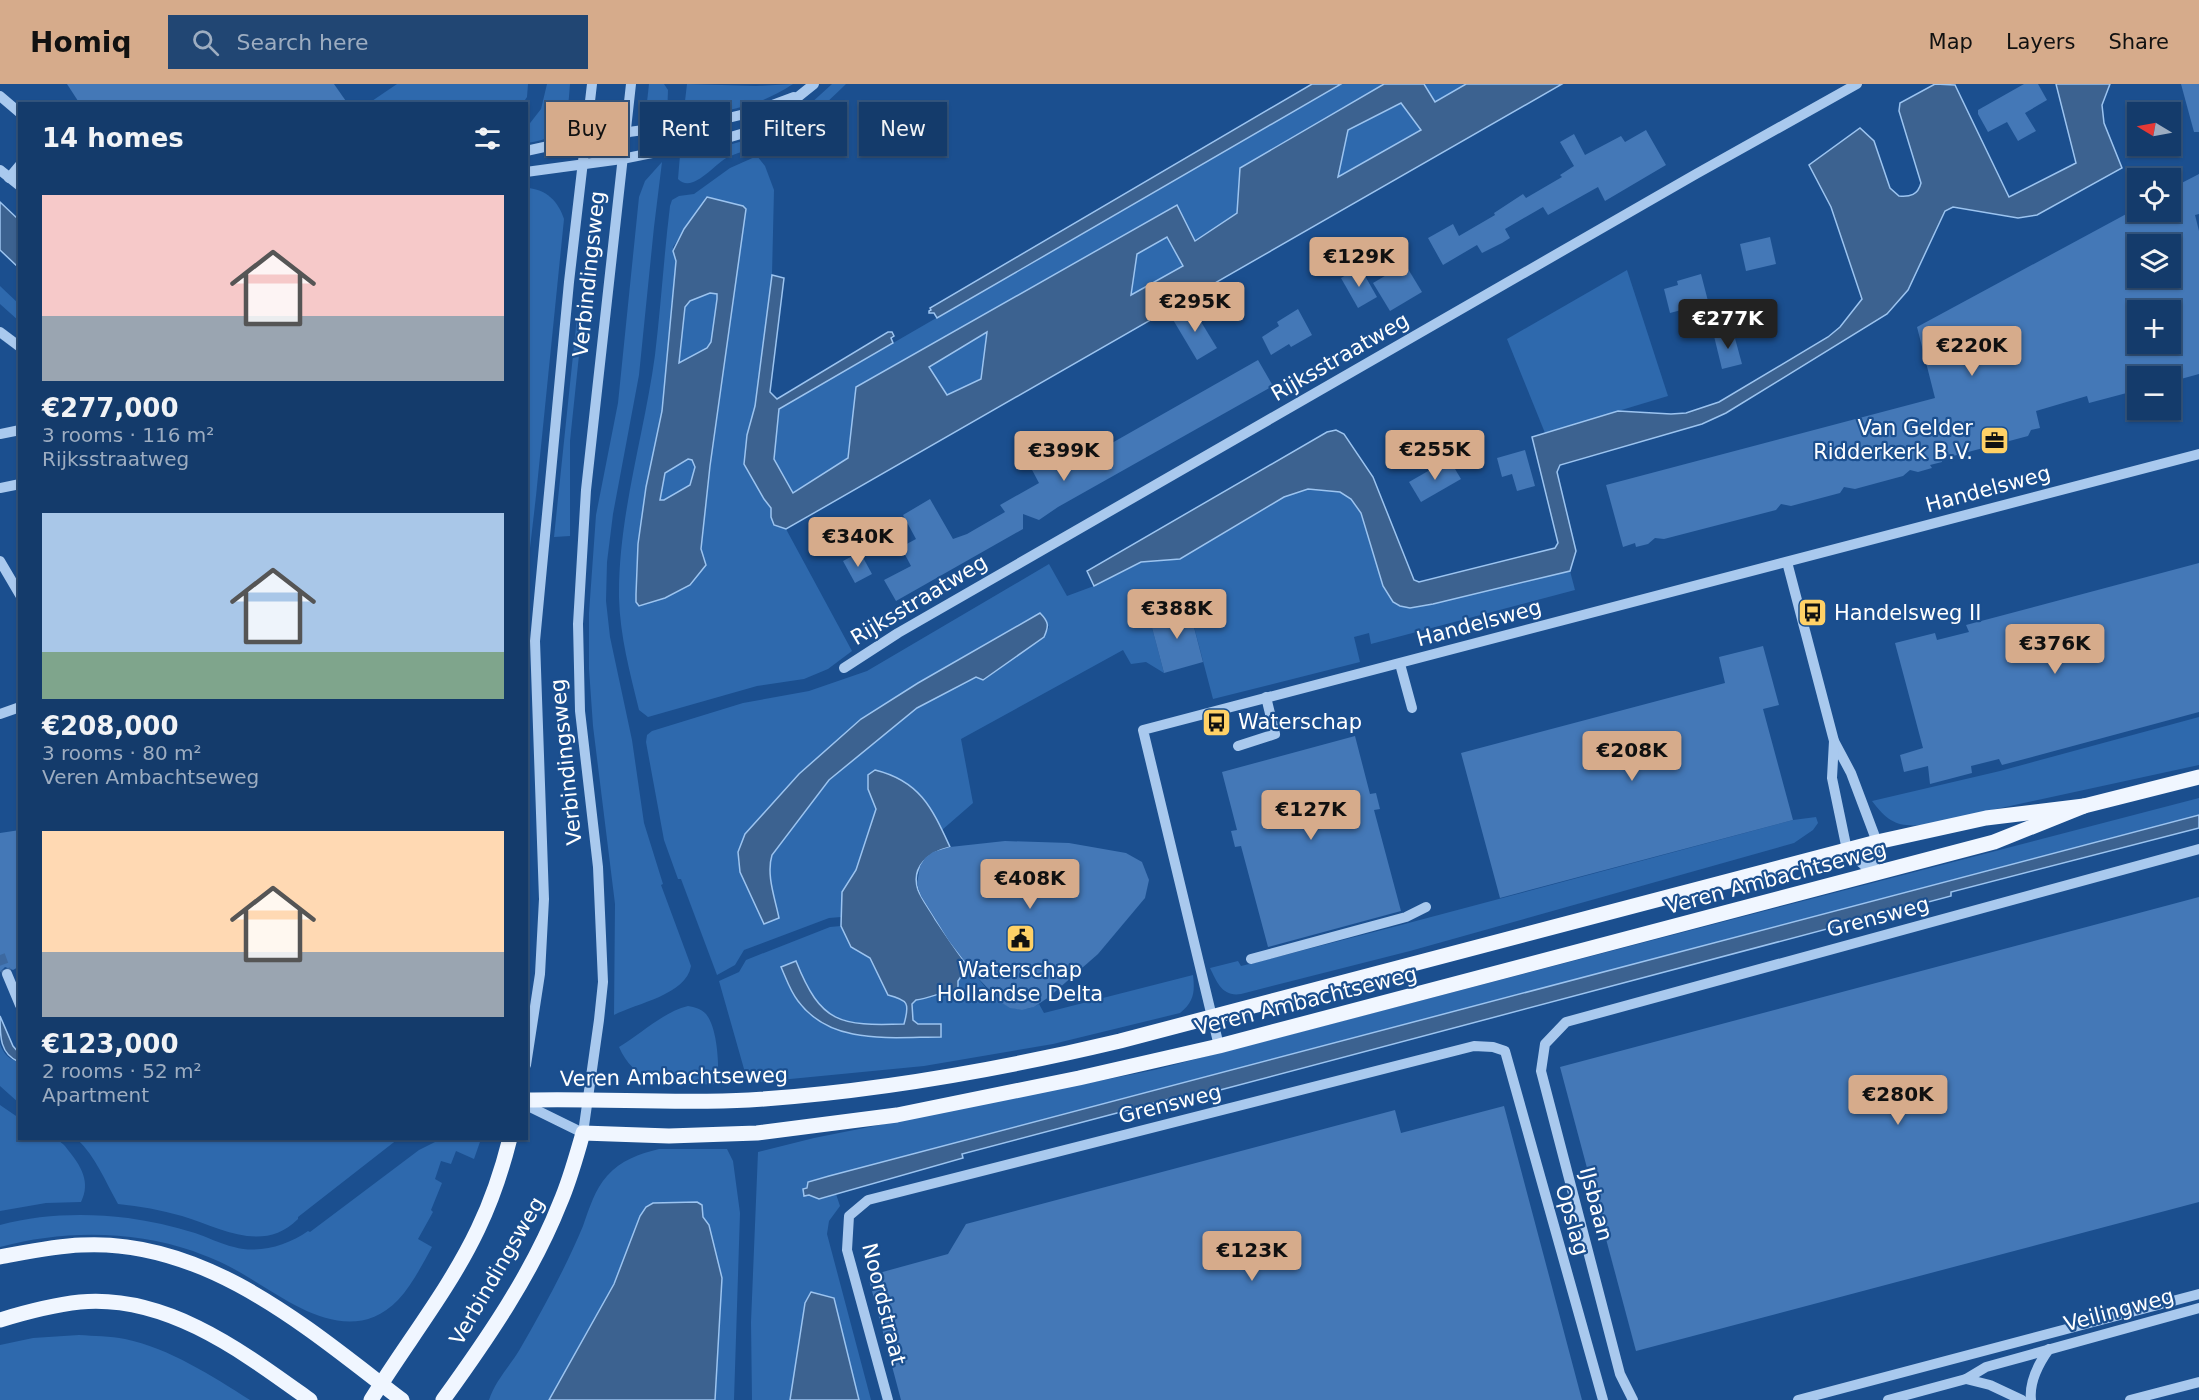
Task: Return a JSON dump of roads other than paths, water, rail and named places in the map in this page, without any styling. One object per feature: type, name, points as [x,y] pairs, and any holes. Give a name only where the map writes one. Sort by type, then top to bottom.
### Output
[{"type":"main road","name":"Veren Ambachtseweg","points":[[528,1102],[589,1099],[698,1102],[818,1095],[1040,1060],[1847,850],[1986,818],[2084,806],[2199,777]]},
{"type":"main road","name":"Veren Ambachtseweg","points":[[583,1133],[623,1136],[704,1136],[802,1128],[897,1115],[1079,1078],[1219,1046],[1994,842],[2084,806]]},
{"type":"main road","name":"Verbindingsweg","points":[[443,1400],[486,1338],[539,1248],[560,1204],[583,1133]]},
{"type":"main road","name":"Verbindingsweg","points":[[371,1400],[451,1278],[478,1229],[497,1184],[509,1140]]},
{"type":"main road","points":[[0,1257],[82,1244],[148,1250],[186,1260],[239,1284],[298,1322],[402,1400]]},
{"type":"main road","points":[[0,1320],[40,1308],[82,1302],[132,1304],[156,1310],[182,1319],[229,1345],[310,1400]]},
{"type":"street","name":"Verbindingsweg","points":[[590,102],[592,84]]},
{"type":"street","name":"Verbindingsweg","points":[[628,108],[631,84]]},
{"type":"street","points":[[528,172],[622,159],[727,138],[758,129],[814,84]]},
{"type":"street","name":"Rijksstraatweg","points":[[844,668],[898,633],[1696,174],[1857,84]]},
{"type":"street","points":[[628,133],[724,119],[753,112],[802,94]]},
{"type":"street","points":[[0,96],[18,111]]},
{"type":"street","points":[[528,151],[546,147]]},
{"type":"street","name":"Verbindingsweg","points":[[528,1052],[540,974],[544,899],[534,665],[535,633],[583,156]]},
{"type":"street","name":"Verbindingsweg","points":[[583,1133],[603,982],[598,867],[580,711],[578,624],[586,490],[622,156]]},
{"type":"street","points":[[9,178],[18,167]]},
{"type":"street","points":[[0,170],[18,185]]},
{"type":"street","points":[[0,332],[18,346]]},
{"type":"street","points":[[0,434],[18,430]]},
{"type":"street","name":"Handelsweg","points":[[1212,1017],[1143,730],[2199,454]]},
{"type":"street","points":[[0,488],[18,484]]},
{"type":"street","points":[[0,561],[18,592]]},
{"type":"street","points":[[1787,562],[1834,741],[1851,773],[1877,843],[1873,873]]},
{"type":"street","points":[[1400,664],[1412,708]]},
{"type":"street","points":[[1238,746],[1275,734],[1266,697]]},
{"type":"street","points":[[0,714],[18,707]]},
{"type":"street","points":[[1834,741],[1832,778],[1847,850],[1873,873]]},
{"type":"street","name":"Grensweg","points":[[1566,1022],[2199,849]]},
{"type":"street","points":[[1251,959],[1406,917],[1426,907]]},
{"type":"street","points":[[7,974],[18,1000]]},
{"type":"street","points":[[1212,1017],[1219,1046]]},
{"type":"street","name":"IJsbaan","points":[[1566,1022],[1545,1044],[1541,1071],[1620,1374],[1634,1400]]},
{"type":"street","name":"Grensweg","points":[[849,1216],[868,1200],[1451,1052],[1474,1047],[1493,1047],[1505,1051]]},
{"type":"street","name":"Opslag","points":[[1505,1051],[1603,1400]]},
{"type":"street","name":"Veren Ambachtseweg","points":[[528,1103],[583,1133]]},
{"type":"street","name":"Noordstraat","points":[[849,1216],[847,1250],[888,1400]]},
{"type":"street","points":[[1798,1400],[2199,1294]]},
{"type":"street","name":"Veilingweg","points":[[1888,1400],[1966,1379],[1986,1367],[2199,1308]]},
{"type":"street","name":"Veilingweg","points":[[2031,1400],[2037,1371],[2049,1349]]},
{"type":"street","points":[[1966,1379],[1990,1385],[2022,1400]]},
{"type":"street","points":[[2130,1400],[2199,1382]]},
{"type":"tunnel","points":[[0,955],[7,974]]},
{"type":"place","name":"Van Gelder Ridderkerk B.V.","points":[[1994,440]]},
{"type":"place","name":"Handelsweg II","points":[[1813,613]]},
{"type":"place","name":"Waterschap","points":[[1217,722]]},
{"type":"place","name":"Waterschap Hollandse Delta","points":[[1020,939]]}]
